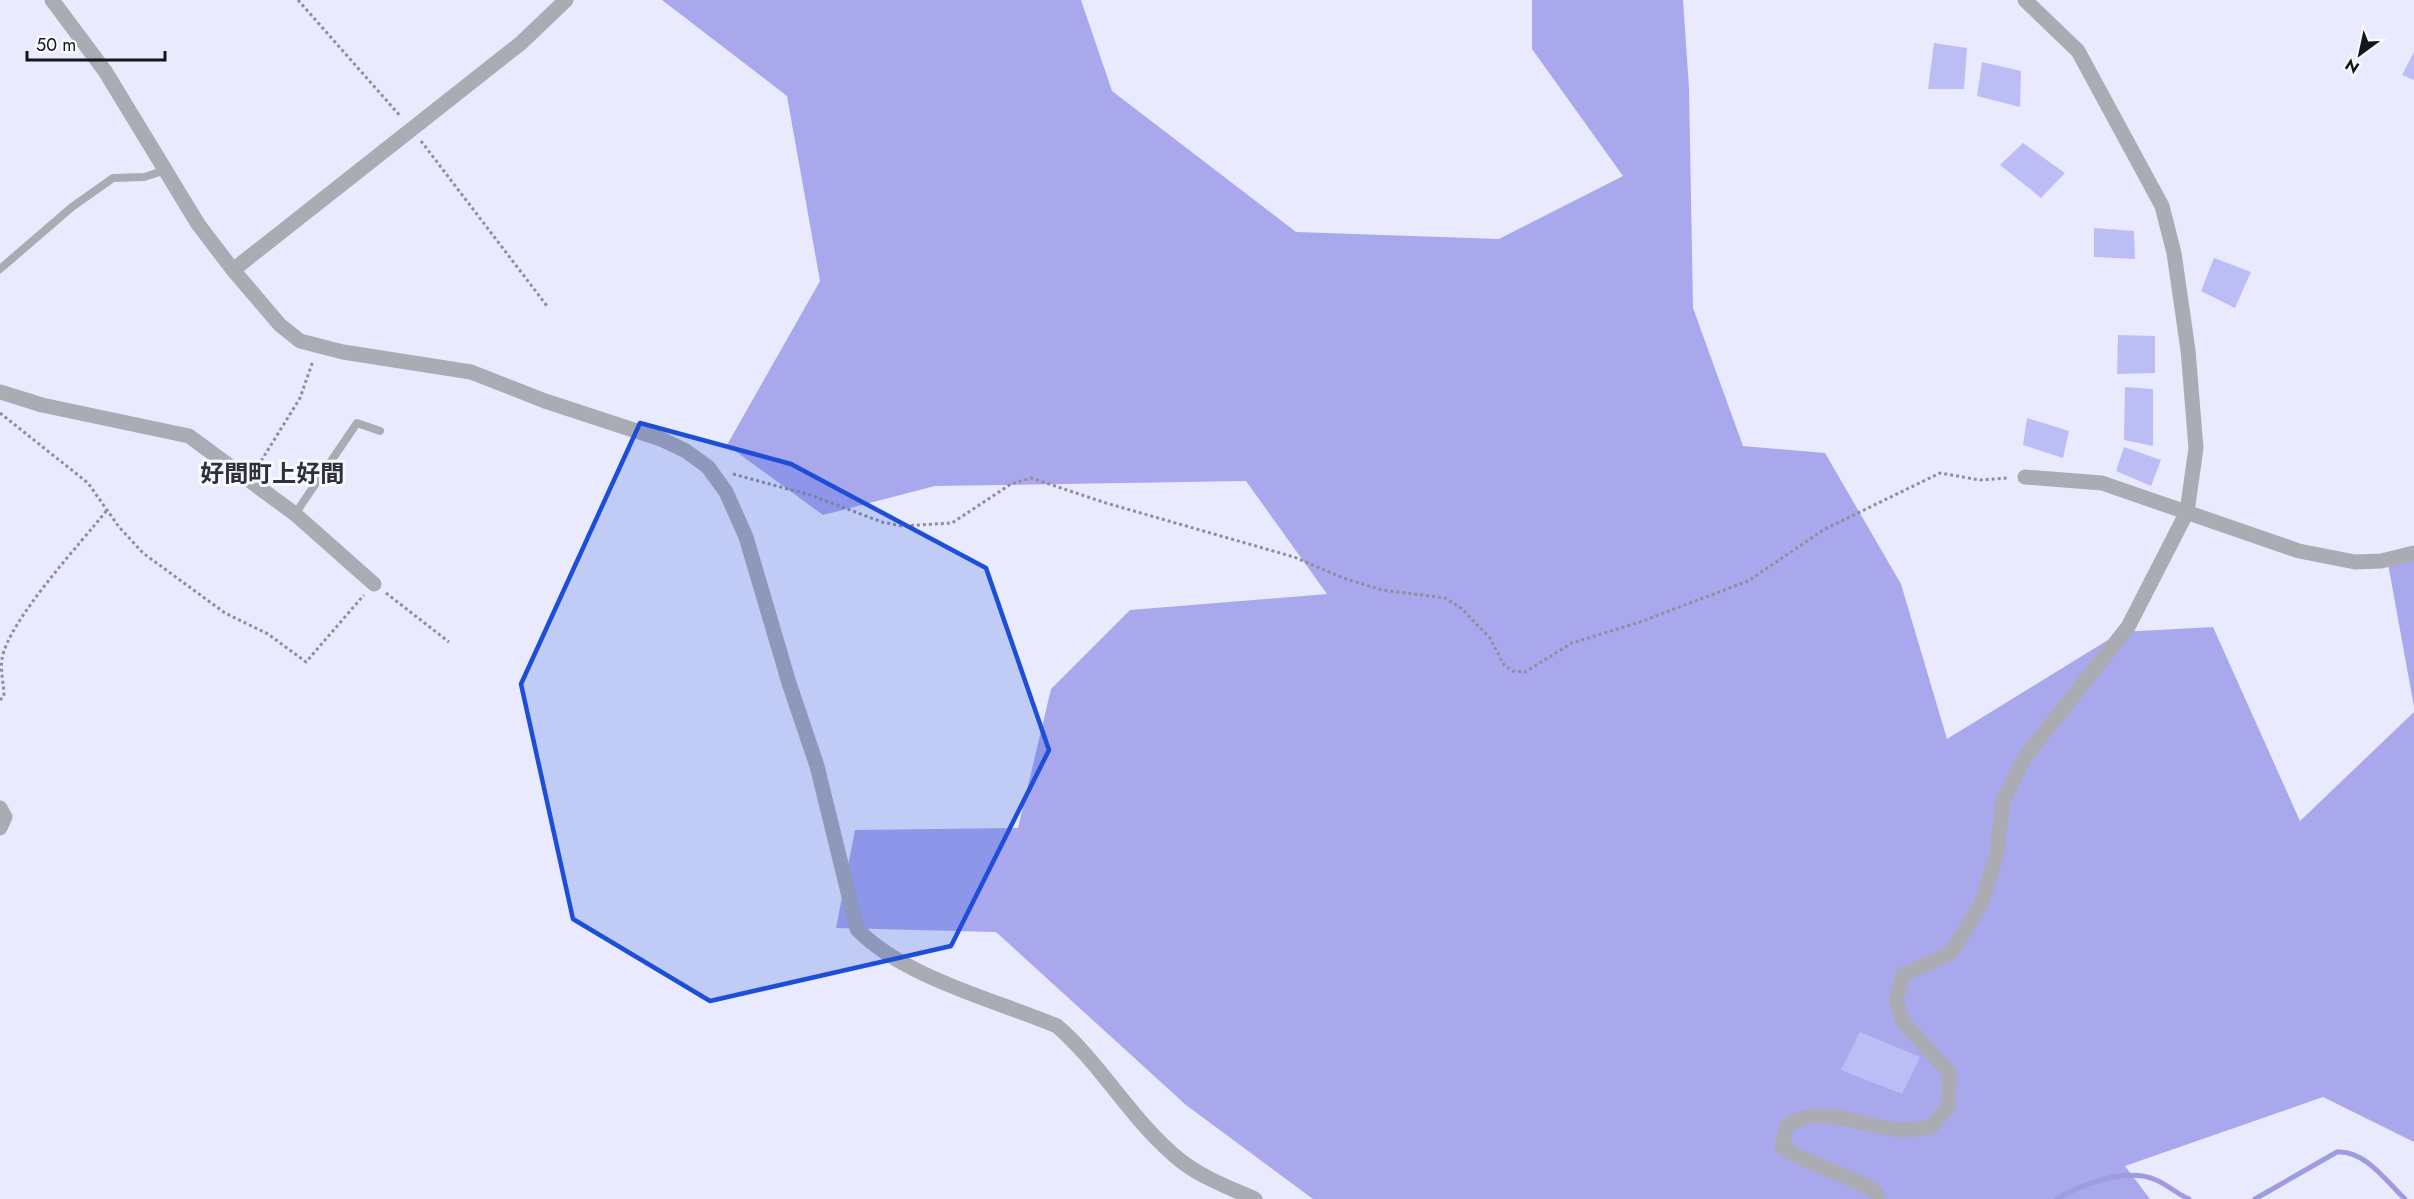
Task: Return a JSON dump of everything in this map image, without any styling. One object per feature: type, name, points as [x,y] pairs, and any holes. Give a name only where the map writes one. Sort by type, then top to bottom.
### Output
[{"type":"street","points":[[52,0],[105,71],[198,224],[233,270],[280,325],[300,341],[318,348],[471,372],[545,401],[661,440],[686,451],[708,467],[726,492],[746,537],[782,660],[817,766],[857,929],[872,945],[904,964],[1057,1026],[1074,1041],[1163,1145],[1183,1162],[1207,1177],[1255,1199]]},
{"type":"street","points":[[233,270],[521,43],[566,0]]},
{"type":"street","points":[[1878,1199],[1876,1192],[1855,1179],[1802,1160],[1782,1147],[1787,1126],[1799,1116],[1816,1115],[1903,1130],[1931,1127],[1948,1107],[1950,1072],[1903,1022],[1896,999],[1903,975],[1951,952],[1981,904],[1996,858],[2003,801],[2025,757],[2128,627],[2187,512],[2196,448],[2189,361],[2174,253],[2162,206],[2078,51],[2025,0]]},
{"type":"street","points":[[0,392],[42,405],[189,436],[295,514],[374,584]]},
{"type":"street","points":[[2025,477],[2102,483],[2299,551],[2355,562],[2381,561],[2414,552]]},
{"type":"street","points":[[0,808],[5,817],[0,828]]},
{"type":"lane","points":[[0,269],[72,207],[113,178],[144,177],[167,170]]},
{"type":"lane","points":[[295,514],[357,423],[380,431]]},
{"type":"path","points":[[298,0],[411,129],[547,306]]},
{"type":"path","points":[[249,478],[300,398],[318,348]]},
{"type":"path","points":[[0,413],[88,483],[143,553],[225,613],[268,634],[306,662],[374,584],[448,642]]},
{"type":"path","points":[[708,467],[810,495],[882,522],[902,526],[951,523],[1011,484],[1031,478],[1106,503],[1294,557],[1343,578],[1382,590],[1444,598],[1461,608],[1490,638],[1504,665],[1513,671],[1525,672],[1572,643],[1640,622],[1748,581],[1825,530],[1940,473],[1980,480],[2025,477]]},
{"type":"path","points":[[0,700],[4,696],[1,662],[6,643],[20,620],[107,510]]},
{"type":"highlighted area","points":[[640,423],[791,464],[986,568],[1049,750],[951,946],[710,1001],[573,919],[521,684]]},
{"type":"shaded area","points":[[662,0],[1081,0],[1112,91],[1296,232],[1499,239],[1623,176],[1532,49],[1532,0],[1683,0],[1689,88],[1693,308],[1743,446],[1825,453],[1901,584],[1947,739],[2121,632],[2213,627],[2300,821],[2414,712],[2414,1142],[2323,1097],[2125,1166],[2150,1199],[1313,1199],[1186,1105],[996,932],[836,928],[855,830],[1018,828],[1051,689],[1130,610],[1327,594],[1246,481],[935,486],[823,515],[727,445],[820,281],[787,96]]},
{"type":"shaded area","points":[[2387,558],[2414,558],[2414,707]]},
{"type":"building","points":[[1934,43],[1967,48],[1964,89],[1928,89]]},
{"type":"building","points":[[2414,52],[2414,80],[2402,75]]},
{"type":"building","points":[[1982,62],[2021,71],[2020,107],[1977,96]]},
{"type":"building","points":[[2023,143],[2065,173],[2041,198],[2000,165]]},
{"type":"building","points":[[2094,228],[2134,231],[2135,259],[2094,257]]},
{"type":"building","points":[[2214,258],[2251,272],[2235,308],[2201,291]]},
{"type":"building","points":[[2118,335],[2155,336],[2155,373],[2117,374]]},
{"type":"building","points":[[2125,387],[2153,389],[2153,446],[2124,440]]},
{"type":"building","points":[[2027,418],[2069,431],[2063,458],[2023,445]]},
{"type":"building","points":[[2124,447],[2161,460],[2151,486],[2116,471]]},
{"type":"building","points":[[1860,1032],[1920,1057],[1902,1094],[1841,1070]]},
{"type":"waterway","points":[[2255,1199],[2337,1152],[2357,1156],[2366,1161],[2405,1199]]},
{"type":"waterway","points":[[2057,1199],[2092,1183],[2132,1175],[2156,1180],[2189,1199]]},
{"type":"district","name":"好間町上好間","points":[[272,474]]}]
